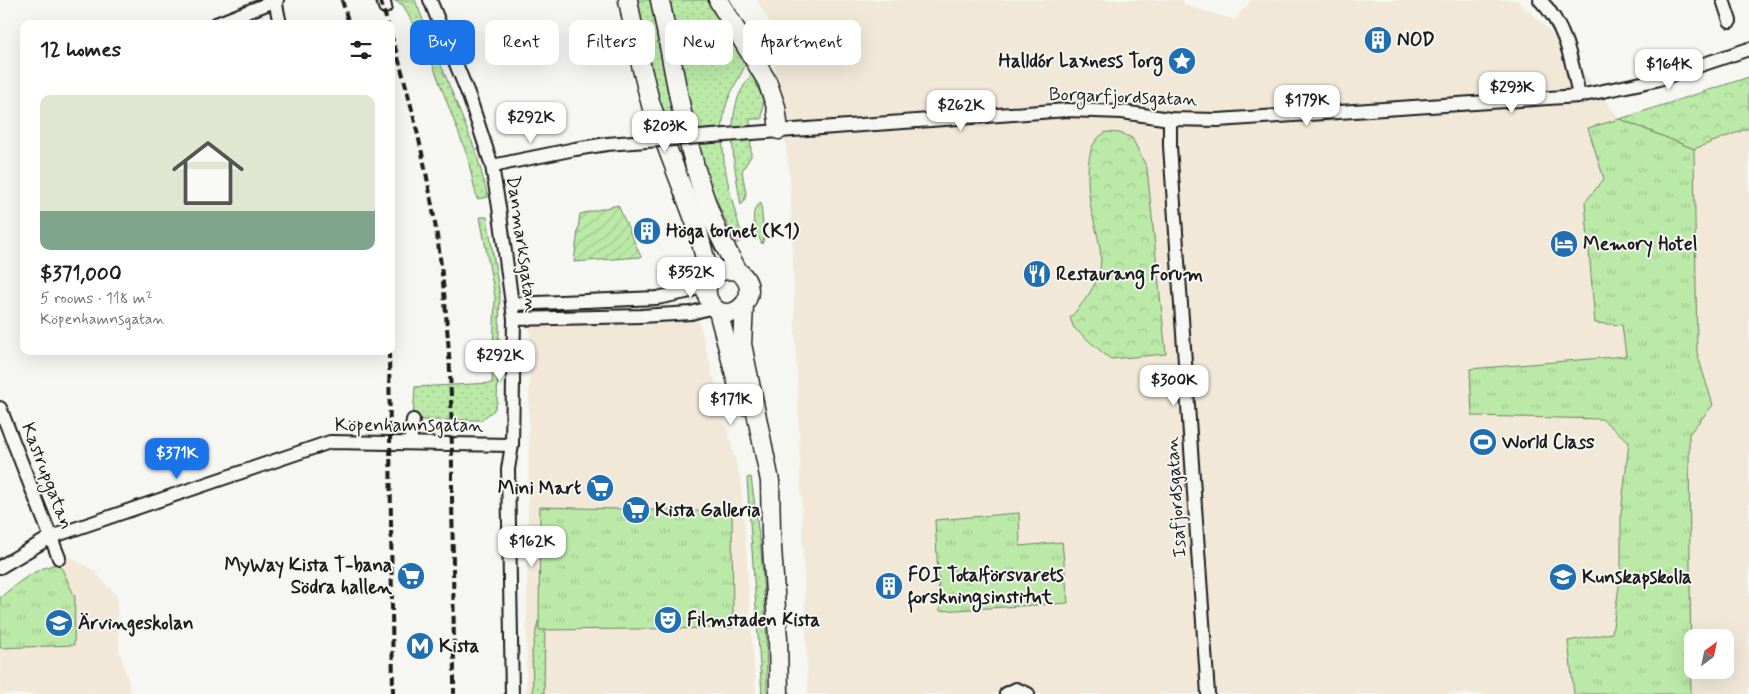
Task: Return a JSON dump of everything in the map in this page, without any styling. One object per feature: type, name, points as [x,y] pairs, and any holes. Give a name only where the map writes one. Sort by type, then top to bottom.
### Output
[{"type":"main road","points":[[628,0],[651,105],[697,227],[709,281],[707,295],[716,309],[741,397],[763,511],[771,532]]},
{"type":"main road","points":[[660,0],[699,181],[717,231],[738,271]]},
{"type":"main road","points":[[718,0],[767,81],[776,107],[779,130]]},
{"type":"main road","points":[[709,281],[722,270],[730,269],[744,275],[749,291],[748,300],[744,306],[732,312],[716,309]]},
{"type":"main road","points":[[744,306],[742,344],[770,481],[779,694]]},
{"type":"street","points":[[226,20],[276,0],[279,20]]},
{"type":"street","name":"Danmarksgatan","points":[[430,0],[469,96],[492,166],[513,304],[512,445],[508,469],[512,694]]},
{"type":"street","points":[[1540,0],[1558,25],[1567,46],[1579,96]]},
{"type":"street","points":[[1723,0],[1730,21]]},
{"type":"street","name":"Borgarfjordsgatan","points":[[492,166],[575,148],[607,144],[1067,110],[1122,112],[1170,119],[1218,120],[1579,96],[1656,80],[1749,49]]},
{"type":"street","name":"Isafjordsgatan","points":[[1170,119],[1170,146],[1208,694]]},
{"type":"street","points":[[513,304],[657,298],[686,292],[709,281]]},
{"type":"street","points":[[514,319],[683,314],[716,309]]},
{"type":"street","name":"Kastrupgatan","points":[[0,408],[59,558]]},
{"type":"street","points":[[410,443],[413,420]]},
{"type":"street","name":"Köpenhamnsgatan","points":[[0,567],[51,537],[330,442],[512,445]]},
{"type":"street","name":"Danmarksgatan","points":[[512,445],[517,469],[519,694]]},
{"type":"street","points":[[1006,694],[1016,689],[1028,694]]},
{"type":"shaded area","points":[[757,0],[1182,0],[1185,5],[1235,20],[1251,0],[1516,0],[1548,29],[1620,119],[1749,77],[1749,694],[808,694],[790,177],[775,65],[861,65],[861,20],[769,20]]},
{"type":"shaded area","name":"Kista Galleria","points":[[698,318],[741,481],[756,694],[526,694],[530,321]]},
{"type":"shaded area","name":"Ärvingeskolan","points":[[70,557],[92,569],[117,596],[119,649],[130,694],[0,694],[0,598],[21,580]]},
{"type":"green space","points":[[393,0],[415,0],[423,20],[411,20],[403,5]]},
{"type":"green space","points":[[636,0],[655,0],[665,53],[665,65],[667,65],[678,121],[666,124],[650,72],[649,65],[655,65],[655,20],[640,20]]},
{"type":"green space","points":[[668,0],[708,0],[720,20],[672,20]]},
{"type":"green space","points":[[733,42],[743,59],[743,65],[745,65],[727,102],[723,118],[722,135],[729,189],[743,239],[736,244],[704,172],[682,65],[733,65]]},
{"type":"green space","points":[[433,65],[441,65],[476,152],[488,197],[477,199],[467,155]]},
{"type":"green space","points":[[752,74],[763,100],[762,119],[750,119],[751,156],[742,171],[746,194],[741,205],[733,151],[733,124],[739,95]]},
{"type":"green space","points":[[1749,77],[1749,128],[1694,149],[1620,119]]},
{"type":"green space","points":[[1620,119],[1694,149],[1697,353],[1713,405],[1689,434],[1690,629],[1684,629],[1684,679],[1691,679],[1691,694],[1574,694],[1568,641],[1612,633],[1621,573],[1621,514],[1629,442],[1602,419],[1472,416],[1470,369],[1626,356],[1622,325],[1595,323],[1585,202],[1604,179],[1588,128]]},
{"type":"green space","points":[[1106,132],[1120,133],[1132,138],[1147,168],[1166,354],[1110,359],[1074,328],[1070,318],[1092,289],[1100,269],[1100,249],[1091,209],[1088,168],[1089,158],[1097,139]]},
{"type":"green space","points":[[761,203],[764,238],[762,244],[753,217],[754,212]]},
{"type":"green space","points":[[618,205],[641,257],[574,262],[580,214]]},
{"type":"green space","points":[[480,217],[487,217],[500,296],[497,402],[494,410],[481,420],[413,420],[415,387],[492,383],[495,297]]},
{"type":"green space","points":[[751,477],[761,550],[766,627],[767,694],[762,694],[747,478]]},
{"type":"green space","points":[[540,507],[732,512],[733,628],[539,630]]},
{"type":"green space","points":[[1019,513],[1020,546],[1062,542],[1068,603],[940,611],[935,520]]},
{"type":"green space","points":[[57,564],[62,569],[75,597],[74,645],[0,648],[0,598],[33,573]]},
{"type":"green space","points":[[538,621],[545,621],[544,694],[533,694],[532,652]]},
{"type":"railway","points":[[342,0],[348,20]]},
{"type":"railway","points":[[380,0],[387,20]]},
{"type":"railway","points":[[395,48],[420,142],[434,216],[444,290],[449,348],[451,412],[454,694]]},
{"type":"railway","points":[[389,355],[393,694]]},
{"type":"place","name":"NOD","points":[[1378,40]]},
{"type":"place","name":"Halldór Laxness Torg","points":[[1182,61]]},
{"type":"place","name":"Höga tornet (K1)","points":[[647,231]]},
{"type":"place","name":"Memory Hotel","points":[[1564,244]]},
{"type":"place","name":"Restaurang Forum","points":[[1037,274]]},
{"type":"place","name":"World Class","points":[[1483,442]]},
{"type":"place","name":"Mini Mart","points":[[600,488]]},
{"type":"place","name":"Kista Galleria","points":[[636,510]]},
{"type":"place","name":"MyWay Kista T-bana Södra hallen","points":[[411,576]]},
{"type":"place","name":"Kunskapskolla","points":[[1563,577]]},
{"type":"place","name":"FOI Totalförsvarets forskningsinstitut","points":[[889,586]]},
{"type":"place","name":"Filmstaden Kista","points":[[668,620]]},
{"type":"place","name":"Ärvingeskolan","points":[[59,623]]},
{"type":"place","name":"Kista","points":[[420,646]]}]
